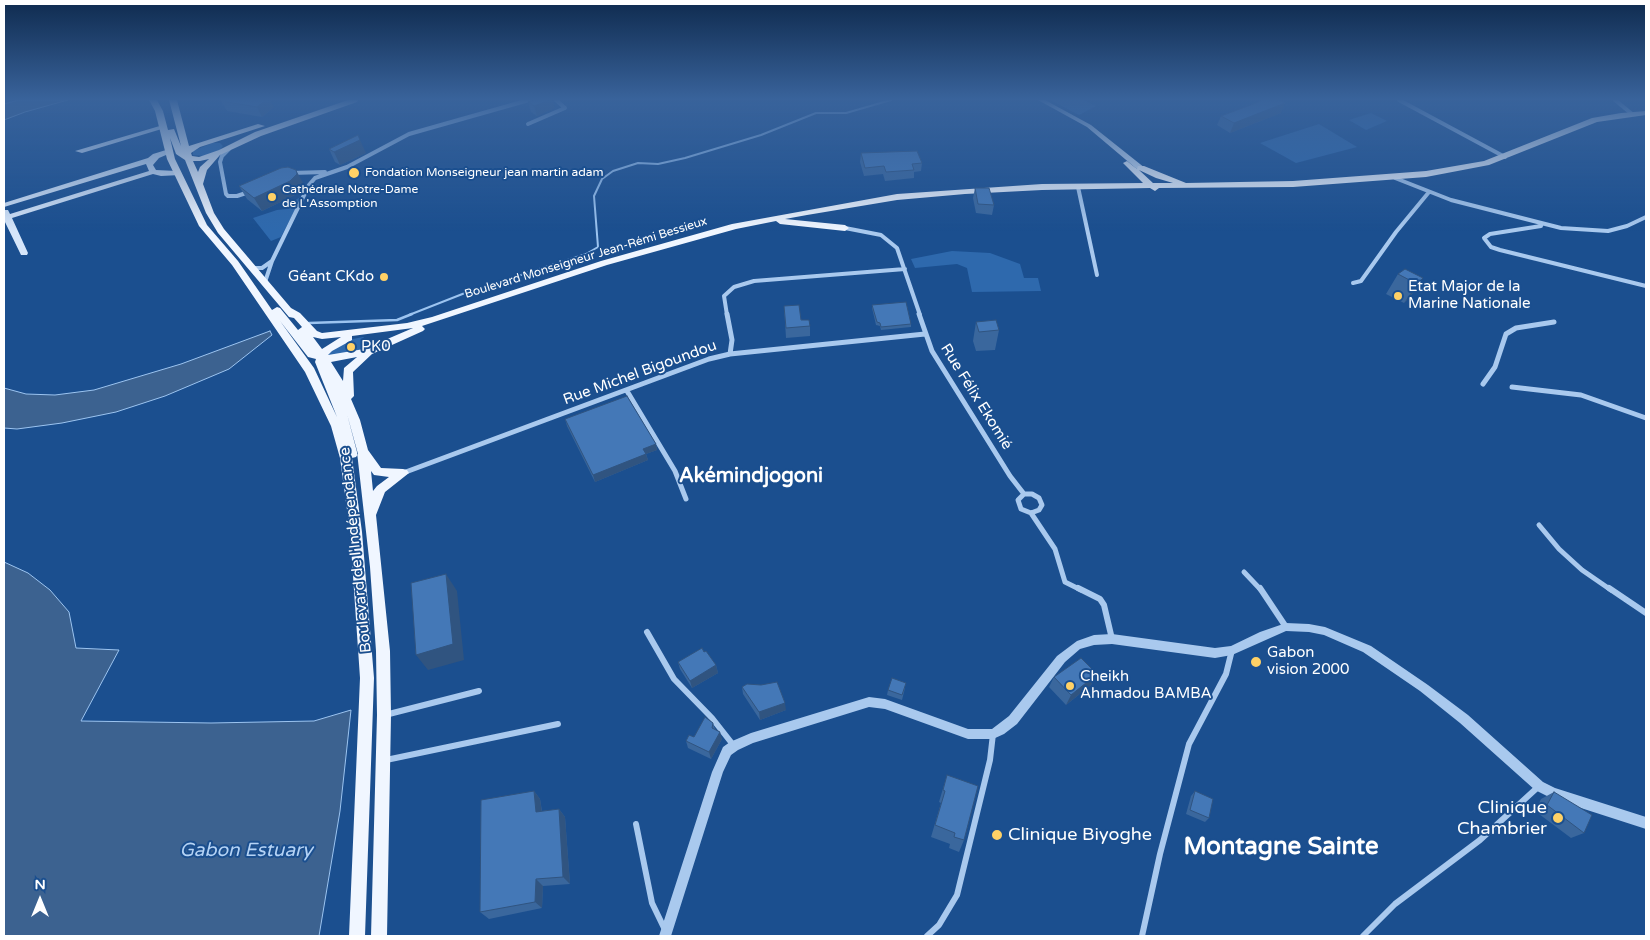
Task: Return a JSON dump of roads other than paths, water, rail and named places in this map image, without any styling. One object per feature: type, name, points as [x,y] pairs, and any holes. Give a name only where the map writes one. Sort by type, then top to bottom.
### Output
[{"type":"main road","points":[[79,151],[104,144]]},
{"type":"main road","name":"Boulevard de l'Indépendance","points":[[167,144],[177,173],[206,231],[231,258],[316,379],[336,426],[351,481],[365,630],[367,694],[357,936]]},
{"type":"main road","points":[[175,144],[177,150],[200,159],[227,149]]},
{"type":"main road","points":[[184,144],[198,186],[221,232],[265,282],[305,334],[326,337],[364,332],[372,339],[371,351],[348,371],[350,407]]},
{"type":"main road","points":[[194,207],[181,165],[186,155],[194,146],[201,144]]},
{"type":"main road","points":[[227,144],[227,149]]},
{"type":"main road","points":[[198,186],[203,169],[234,144]]},
{"type":"main road","points":[[1103,144],[1127,163],[1147,183],[1158,188],[1173,191],[1229,191]]},
{"type":"main road","points":[[1112,144],[1158,181],[1158,188]]},
{"type":"main road","name":"Boulevard Monseigneur Jean-Rémi Bessieux","points":[[1081,191],[1103,188],[1245,186],[1395,178],[1474,166],[1505,157],[1534,144]]},
{"type":"main road","points":[[5,212],[151,160],[156,156],[170,155]]},
{"type":"main road","points":[[151,160],[149,165],[152,172]]},
{"type":"main road","points":[[1103,188],[1122,185],[1128,181],[1130,174],[1127,163]]},
{"type":"main road","points":[[1141,168],[1164,178],[1183,183],[1245,186]]},
{"type":"main road","points":[[5,212],[152,172],[161,174],[177,173]]},
{"type":"main road","name":"Boulevard Monseigneur Jean-Rémi Bessieux","points":[[364,332],[434,320],[648,250],[714,231],[834,207],[919,194],[1014,189],[1229,191],[1287,187],[1293,184]]},
{"type":"main road","points":[[1081,191],[1153,191],[1158,188]]},
{"type":"main road","points":[[829,223],[823,218],[824,213],[834,207]]},
{"type":"main road","points":[[5,212],[24,254]]},
{"type":"main road","points":[[802,213],[846,228]]},
{"type":"main road","points":[[802,213],[804,219],[819,225]]},
{"type":"main road","points":[[764,220],[846,228]]},
{"type":"main road","points":[[251,285],[261,290],[295,322],[305,334],[312,354],[322,358],[371,351]]},
{"type":"main road","name":"Boulevard Monseigneur Jean-Rémi Bessieux","points":[[371,351],[425,327],[434,320]]},
{"type":"main road","points":[[382,329],[388,343]]},
{"type":"main road","points":[[351,481],[354,468],[350,442],[337,401],[321,365],[322,358],[331,346],[364,332]]},
{"type":"main road","name":"Boulevard de l'Indépendance","points":[[322,358],[336,376],[350,407],[363,452],[371,519],[383,652],[384,715],[379,936]]},
{"type":"main road","points":[[363,452],[378,472],[403,473]]},
{"type":"main road","points":[[371,519],[377,495],[387,484],[403,473]]},
{"type":"street","points":[[265,282],[272,260],[310,185],[318,176],[338,170],[390,144]]},
{"type":"street","points":[[1481,144],[1505,157]]},
{"type":"street","points":[[227,149],[220,162],[226,194],[228,196],[240,196],[252,190]]},
{"type":"street","points":[[283,176],[296,172],[338,170]]},
{"type":"street","points":[[1395,178],[1429,192],[1543,225],[1588,232],[1608,231],[1627,226],[1646,217]]},
{"type":"street","points":[[1081,191],[1096,275]]},
{"type":"street","points":[[1353,283],[1360,281],[1429,192]]},
{"type":"street","points":[[1543,225],[1490,234],[1484,238],[1491,247],[1500,250],[1646,286]]},
{"type":"street","name":"Rue Félix Ekomié","points":[[846,228],[881,235],[889,240],[899,253],[932,351],[1010,476],[1024,494]]},
{"type":"street","points":[[253,268],[262,268],[272,260]]},
{"type":"street","points":[[730,354],[732,340],[724,296],[734,286],[754,282],[905,269]]},
{"type":"street","points":[[1483,384],[1494,367],[1506,334],[1516,328],[1554,322]]},
{"type":"street","name":"Rue Michel Bigoundou","points":[[403,473],[709,359],[730,354],[925,334]]},
{"type":"street","points":[[1512,387],[1581,395],[1646,418]]},
{"type":"street","points":[[627,391],[675,471],[686,499]]},
{"type":"street","points":[[1024,494],[1032,494],[1041,502],[1039,510],[1031,513],[1024,511],[1019,506],[1018,500],[1024,494]]},
{"type":"street","points":[[1031,513],[1055,548],[1065,582],[1100,599],[1104,605],[1112,639]]},
{"type":"street","points":[[1539,525],[1559,549],[1582,570],[1646,613]]},
{"type":"street","points":[[1244,572],[1258,585],[1286,627]]},
{"type":"street","points":[[666,934],[718,772],[727,751],[734,746],[751,738],[869,702],[884,704],[968,734],[993,734],[1013,720],[1061,659],[1071,650],[1085,642],[1112,639],[1204,652],[1222,652],[1232,650],[1286,627],[1317,629],[1367,649],[1455,711],[1539,786],[1554,793],[1646,823]]},
{"type":"street","points":[[647,632],[674,679],[712,718],[734,746]]},
{"type":"street","points":[[1142,936],[1158,862],[1188,744],[1198,722],[1226,674],[1232,650]]},
{"type":"street","points":[[384,715],[479,691]]},
{"type":"street","points":[[383,760],[558,724]]},
{"type":"street","points":[[927,936],[943,919],[957,895],[989,765],[993,734]]},
{"type":"street","points":[[1364,936],[1395,904],[1480,840],[1539,786]]},
{"type":"street","points":[[636,824],[652,903],[666,934]]},
{"type":"water","points":[[270,331],[272,335],[229,369],[165,396],[116,412],[62,423],[17,429],[4,428],[4,388],[26,394],[55,395],[94,390],[181,364]]},
{"type":"water","name":"Gabon Estuary","points":[[4,562],[28,573],[50,590],[69,612],[76,648],[119,650],[81,721],[211,723],[314,721],[351,710],[340,811],[319,936],[4,936]]},
{"type":"waterway","points":[[409,315],[465,293],[586,254],[598,247],[594,196],[602,179],[613,171],[638,163],[658,164],[685,158],[732,144]]},
{"type":"waterway","points":[[309,323],[397,320],[412,314]]},
{"type":"place","name":"Fondation Monseigneur jean martin adam","points":[[354,173]]},
{"type":"place","name":"Cathédrale Notre-Dame de L'Assomption","points":[[272,197]]},
{"type":"place","name":"Géant CKdo","points":[[384,277]]},
{"type":"place","name":"Etat Major de la Marine Nationale","points":[[1398,296]]},
{"type":"place","name":"PK0","points":[[351,347]]},
{"type":"place","name":"Gabon vision 2000","points":[[1256,662]]},
{"type":"place","name":"Cheikh Ahmadou BAMBA","points":[[1070,686]]},
{"type":"place","name":"Clinique Chambrier","points":[[1558,818]]},
{"type":"place","name":"Clinique Biyoghe","points":[[997,835]]},
{"type":"district","name":"Akémindjogoni","points":[[751,477]]},
{"type":"district","name":"Montagne Sainte","points":[[1281,848]]}]
